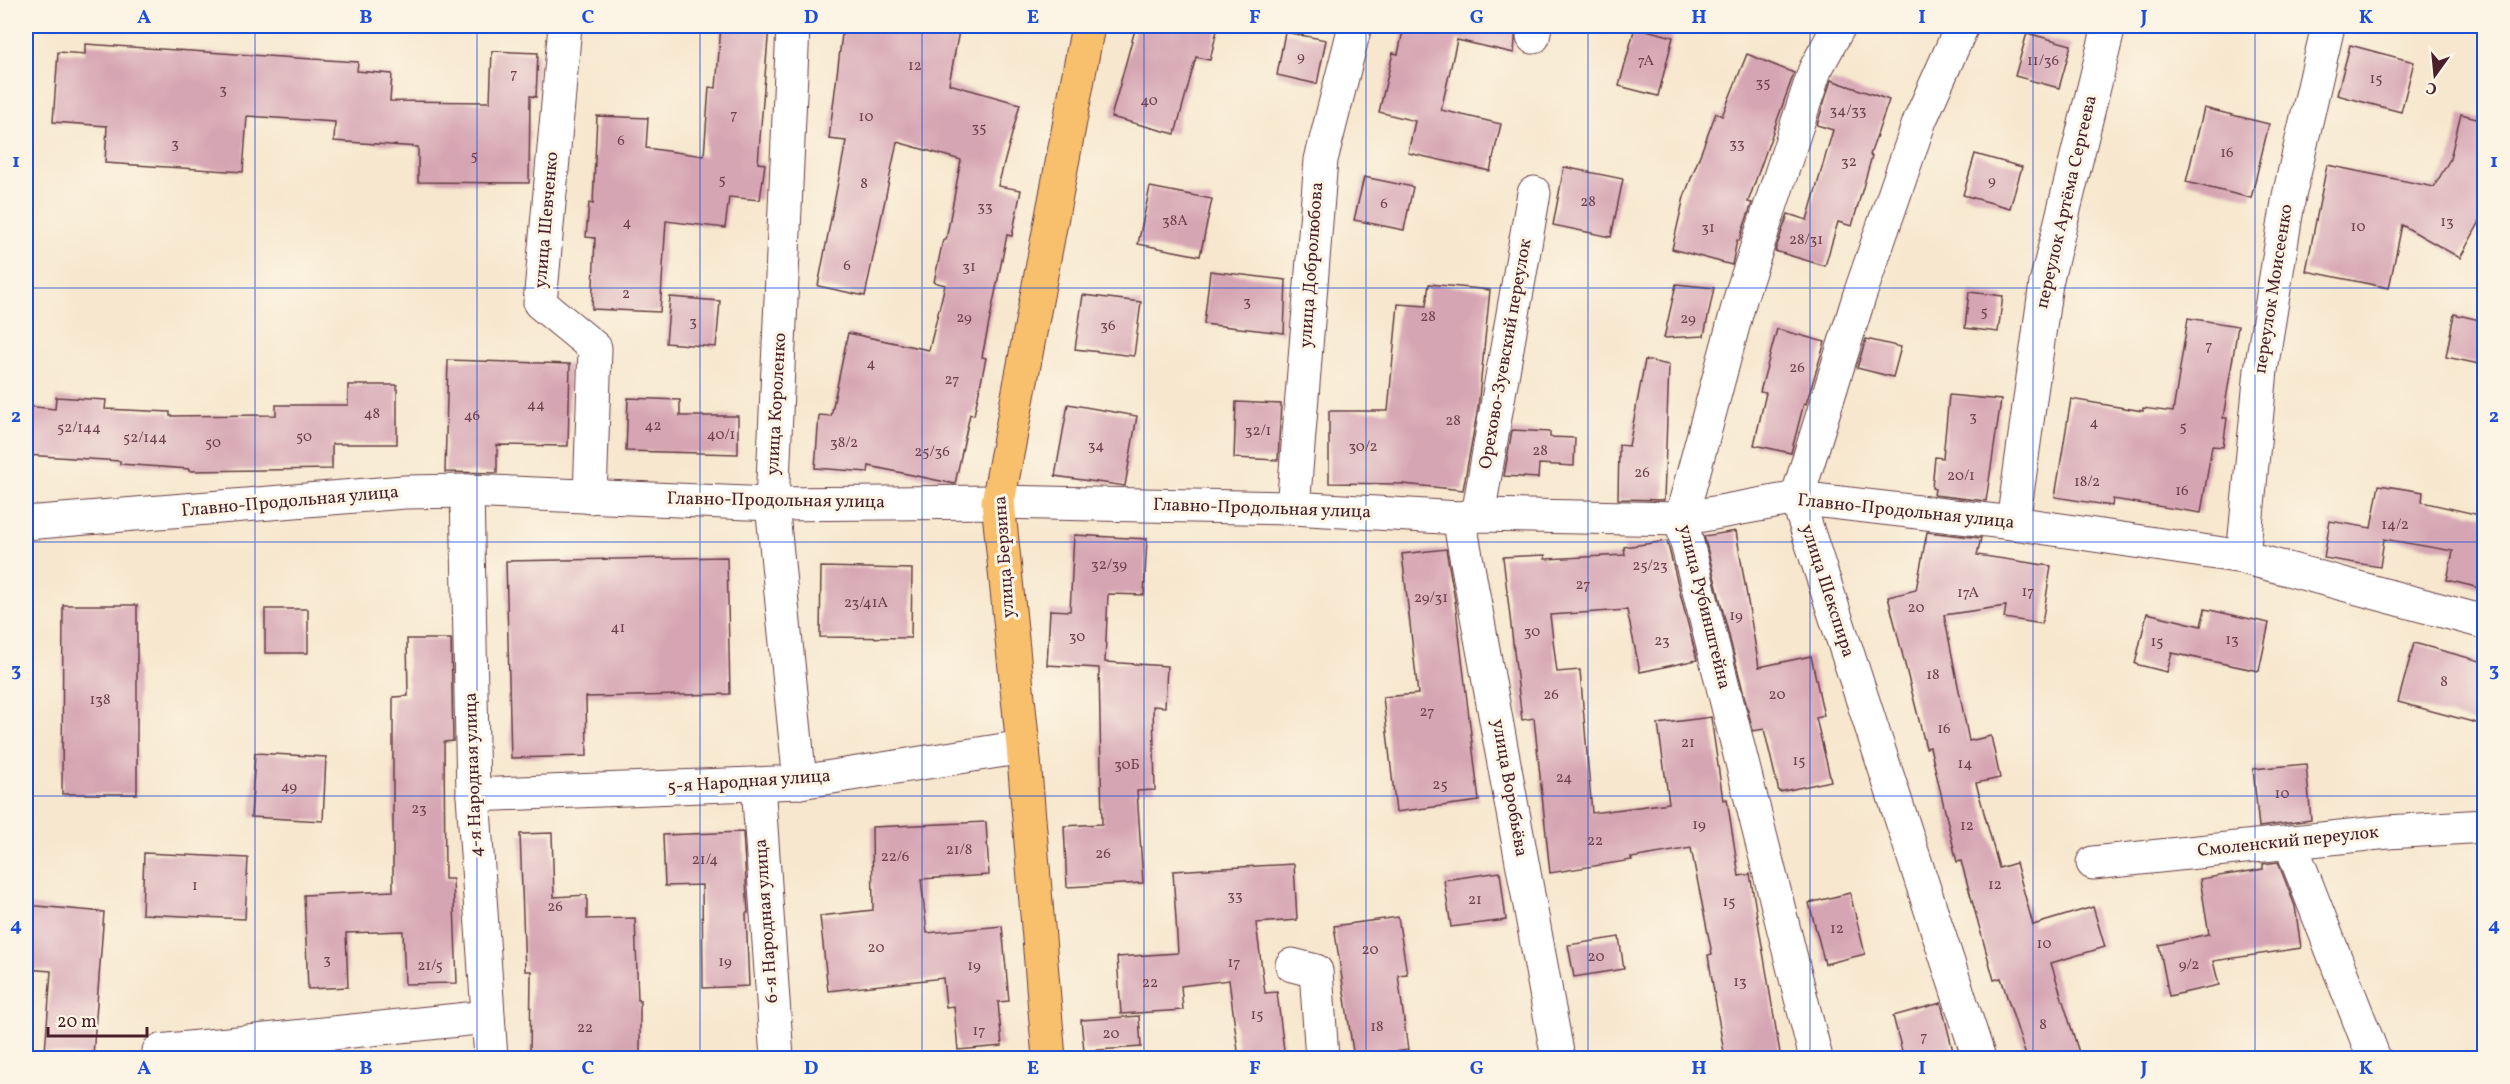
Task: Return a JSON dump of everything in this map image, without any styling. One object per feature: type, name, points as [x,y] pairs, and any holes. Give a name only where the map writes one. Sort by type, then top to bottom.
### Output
[{"type":"main road","name":"улица Берзина","points":[[1049,1059],[1023,747],[998,502],[1088,26]]},
{"type":"street","name":"улица Шевченко","points":[[565,26],[540,303],[595,348],[590,497]]},
{"type":"street","name":"улица Короленко","points":[[794,26],[772,504],[800,782]]},
{"type":"street","name":"улица Добролюбова","points":[[1293,508],[1321,160],[1355,26]]},
{"type":"street","name":"улица Рубинштейна","points":[[1816,1059],[1681,519],[1741,296],[1815,70],[1839,26]]},
{"type":"street","points":[[1797,498],[1858,297],[1912,142],[1962,26]]},
{"type":"street","name":"переулок Артёма Сергеева","points":[[2013,523],[2046,283],[2109,26]]},
{"type":"street","name":"переулок Моисеенко","points":[[2243,557],[2261,369],[2289,196],[2328,26]]},
{"type":"street","name":"Орехово-Зуевский переулок","points":[[1468,516],[1534,193]]},
{"type":"street","name":"Главно-Продольная улица","points":[[26,522],[404,492],[467,491],[772,504],[998,502],[1293,508],[1468,516],[1681,519],[1797,498],[2013,523],[2243,557],[2484,622]]},
{"type":"street","name":"4-я Народная улица","points":[[467,491],[473,795],[491,1059]]},
{"type":"street","name":"улица Шекспира","points":[[1797,498],[1979,1059]]},
{"type":"street","name":"улица Воробьёва","points":[[1468,516],[1558,1059]]},
{"type":"street","name":"5-я Народная улица","points":[[473,795],[800,782],[1023,747]]},
{"type":"street","name":"6-я Народная улица","points":[[758,784],[777,1059]]},
{"type":"street","name":"Смоленский переулок","points":[[2093,863],[2388,832],[2484,826]]},
{"type":"street","points":[[2290,842],[2374,1059]]},
{"type":"street","points":[[1292,965],[1316,971],[1322,1059]]},
{"type":"street","points":[[159,1055],[487,1017]]},
{"type":"building","points":[[721,26],[769,26],[758,163],[765,164],[760,200],[729,197],[725,228],[666,221],[660,312],[592,309],[595,238],[586,237],[589,203],[593,204],[597,116],[648,118],[646,148],[704,156],[709,87],[716,88]]},
{"type":"building","points":[[843,26],[930,26],[959,31],[949,84],[1020,104],[998,186],[1021,190],[1012,236],[1007,235],[982,357],[986,358],[974,415],[970,414],[955,484],[869,466],[868,472],[815,468],[819,415],[831,416],[848,333],[929,350],[945,285],[934,282],[943,240],[946,240],[961,160],[897,142],[865,296],[818,286],[846,141],[829,139]]},
{"type":"building","points":[[1136,26],[1218,26],[1210,60],[1196,57],[1175,134],[1111,117]]},
{"type":"building","points":[[1404,26],[1516,26],[1514,53],[1457,40],[1441,110],[1501,124],[1490,171],[1408,153],[1415,121],[1379,112],[1393,53],[1398,54]]},
{"type":"building","points":[[1635,27],[1673,37],[1658,96],[1619,86]]},
{"type":"building","points":[[1285,32],[1326,40],[1317,84],[1277,75]]},
{"type":"building","points":[[2027,33],[2071,45],[2059,88],[2015,76]]},
{"type":"building","points":[[85,44],[358,62],[357,71],[392,74],[390,101],[490,102],[492,51],[538,53],[536,97],[530,96],[529,183],[418,182],[418,147],[334,141],[335,122],[247,116],[243,172],[105,163],[107,126],[53,122],[58,52],[85,54]]},
{"type":"building","points":[[2350,45],[2414,62],[2401,112],[2337,95]]},
{"type":"building","points":[[1747,54],[1794,73],[1748,202],[1752,203],[1739,241],[1737,240],[1732,265],[1672,249],[1684,197],[1716,113],[1722,116]]},
{"type":"building","points":[[1831,80],[1889,100],[1870,155],[1872,156],[1852,226],[1838,222],[1825,266],[1775,251],[1788,214],[1807,220],[1833,130],[1817,125]]},
{"type":"building","points":[[2204,108],[2269,124],[2251,198],[2186,182]]},
{"type":"building","points":[[2461,114],[2484,120],[2484,214],[2460,258],[2402,225],[2389,288],[2306,271],[2327,165],[2434,187],[2450,159]]},
{"type":"building","points":[[1975,154],[2022,167],[2010,208],[1963,195]]},
{"type":"building","points":[[1564,167],[1623,179],[1611,237],[1553,225]]},
{"type":"building","points":[[1364,177],[1413,187],[1404,230],[1354,220]]},
{"type":"building","points":[[1150,187],[1212,199],[1200,256],[1138,244]]},
{"type":"building","points":[[1210,271],[1286,280],[1284,333],[1204,324]]},
{"type":"building","points":[[1429,284],[1490,290],[1478,408],[1463,490],[1403,484],[1329,483],[1329,411],[1388,411],[1398,304],[1426,306]]},
{"type":"building","points":[[1676,284],[1714,288],[1704,336],[1664,338]]},
{"type":"building","points":[[1969,292],[2003,296],[1998,332],[1965,328]]},
{"type":"building","points":[[1083,295],[1141,302],[1134,356],[1075,349]]},
{"type":"building","points":[[670,297],[720,301],[716,347],[666,343]]},
{"type":"building","points":[[2454,314],[2484,321],[2484,365],[2446,357]]},
{"type":"building","points":[[2188,318],[2238,326],[2223,418],[2227,418],[2223,447],[2212,446],[2201,513],[2113,499],[2112,506],[2055,497],[2071,399],[2143,411],[2143,408],[2173,412]]},
{"type":"building","points":[[1777,329],[1825,342],[1806,404],[1804,403],[1791,453],[1754,445],[1766,393],[1760,392]]},
{"type":"building","points":[[1866,339],[1901,347],[1893,377],[1857,368]]},
{"type":"building","points":[[448,360],[570,364],[568,446],[497,445],[497,473],[445,472]]},
{"type":"building","points":[[1645,360],[1669,365],[1664,500],[1618,499],[1619,445],[1629,446]]},
{"type":"building","points":[[348,385],[397,385],[397,444],[332,444],[332,469],[189,471],[189,469],[120,464],[120,461],[26,455],[26,406],[55,409],[56,397],[106,400],[105,409],[170,412],[170,416],[276,415],[276,405],[348,405]]},
{"type":"building","points":[[1949,395],[2001,400],[1986,501],[1934,495],[1935,489],[1932,488],[1935,457],[1943,458]]},
{"type":"building","points":[[628,398],[680,400],[680,416],[738,416],[738,454],[626,451]]},
{"type":"building","points":[[1236,402],[1281,404],[1278,460],[1234,458]]},
{"type":"building","points":[[1068,404],[1137,416],[1125,486],[1055,476]]},
{"type":"building","points":[[1512,430],[1550,432],[1550,437],[1575,438],[1574,466],[1539,464],[1538,478],[1504,476]]},
{"type":"building","points":[[2379,485],[2423,492],[2422,502],[2484,516],[2484,589],[2447,580],[2453,551],[2384,539],[2380,567],[2324,558],[2330,521],[2371,528]]},
{"type":"building","points":[[1736,531],[1759,667],[1811,656],[1824,716],[1816,718],[1831,781],[1779,792],[1764,729],[1753,731],[1704,536]]},
{"type":"building","points":[[1927,532],[1981,538],[1977,555],[2051,566],[2042,624],[2004,618],[2006,606],[1944,615],[1969,741],[1991,736],[2000,778],[1976,783],[1999,868],[2016,863],[2033,925],[2093,907],[2105,947],[2051,963],[2081,1059],[2027,1059],[2001,978],[1994,980],[1961,861],[1957,862],[1930,747],[1926,748],[1888,597],[1916,590]]},
{"type":"building","points":[[1074,535],[1147,539],[1144,595],[1108,594],[1105,662],[1167,666],[1165,707],[1153,706],[1155,790],[1137,791],[1143,883],[1067,887],[1064,826],[1102,824],[1099,668],[1047,665],[1050,610],[1070,611]]},
{"type":"building","points":[[1667,541],[1697,660],[1640,672],[1627,610],[1550,615],[1557,672],[1580,670],[1592,813],[1669,803],[1658,724],[1711,717],[1723,800],[1727,799],[1739,876],[1750,874],[1781,1059],[1725,1059],[1708,955],[1712,954],[1691,848],[1550,873],[1534,718],[1522,720],[1503,557],[1545,555],[1545,559],[1625,555],[1624,547]]},
{"type":"building","points":[[1446,549],[1455,600],[1479,801],[1396,812],[1383,697],[1418,694],[1402,554]]},
{"type":"building","points":[[727,557],[730,694],[586,697],[587,756],[511,758],[506,561]]},
{"type":"building","points":[[821,567],[912,569],[911,638],[820,637]]},
{"type":"building","points":[[63,605],[137,605],[137,794],[62,794]]},
{"type":"building","points":[[265,609],[308,609],[308,653],[265,653]]},
{"type":"building","points":[[2205,609],[2269,623],[2259,671],[2172,653],[2167,672],[2135,664],[2147,613],[2201,626]]},
{"type":"building","points":[[407,639],[451,639],[453,741],[444,742],[445,879],[453,879],[457,983],[405,984],[403,931],[346,933],[348,987],[308,989],[304,895],[393,891],[393,697],[408,696]]},
{"type":"building","points":[[2414,643],[2484,662],[2484,725],[2398,702]]},
{"type":"building","points":[[255,753],[326,757],[323,821],[251,817]]},
{"type":"building","points":[[2306,764],[2311,820],[2259,827],[2253,769]]},
{"type":"building","points":[[986,822],[989,875],[921,879],[927,933],[1002,926],[1009,1001],[998,1002],[1002,1046],[958,1050],[954,1006],[946,1007],[943,978],[828,991],[820,916],[873,910],[872,827]]},
{"type":"building","points":[[743,832],[748,913],[746,913],[749,986],[703,988],[702,885],[665,886],[663,835]]},
{"type":"building","points":[[552,833],[554,897],[587,895],[587,919],[635,918],[638,1000],[640,1000],[640,1056],[530,1055],[531,971],[525,971],[520,834]]},
{"type":"building","points":[[144,853],[248,858],[245,919],[142,914]]},
{"type":"building","points":[[2278,862],[2295,906],[2301,948],[2213,961],[2219,985],[2169,996],[2159,945],[2209,934],[2200,879],[2263,869],[2263,864]]},
{"type":"building","points":[[1294,864],[1297,920],[1256,923],[1265,993],[1277,992],[1285,1059],[1239,1059],[1229,980],[1181,986],[1183,1010],[1121,1014],[1117,957],[1178,953],[1173,871]]},
{"type":"building","points":[[1500,872],[1506,920],[1451,927],[1444,880]]},
{"type":"building","points":[[1850,893],[1865,954],[1825,964],[1809,903]]},
{"type":"building","points":[[26,905],[104,912],[93,1056],[45,1052],[51,971],[26,969]]},
{"type":"building","points":[[1398,917],[1407,974],[1398,975],[1408,1050],[1354,1058],[1334,926]]},
{"type":"building","points":[[1619,937],[1624,969],[1574,977],[1568,945]]},
{"type":"building","points":[[1941,1003],[1955,1059],[1904,1059],[1893,1016]]},
{"type":"building","points":[[1139,1016],[1141,1047],[1084,1051],[1081,1020]]}]
